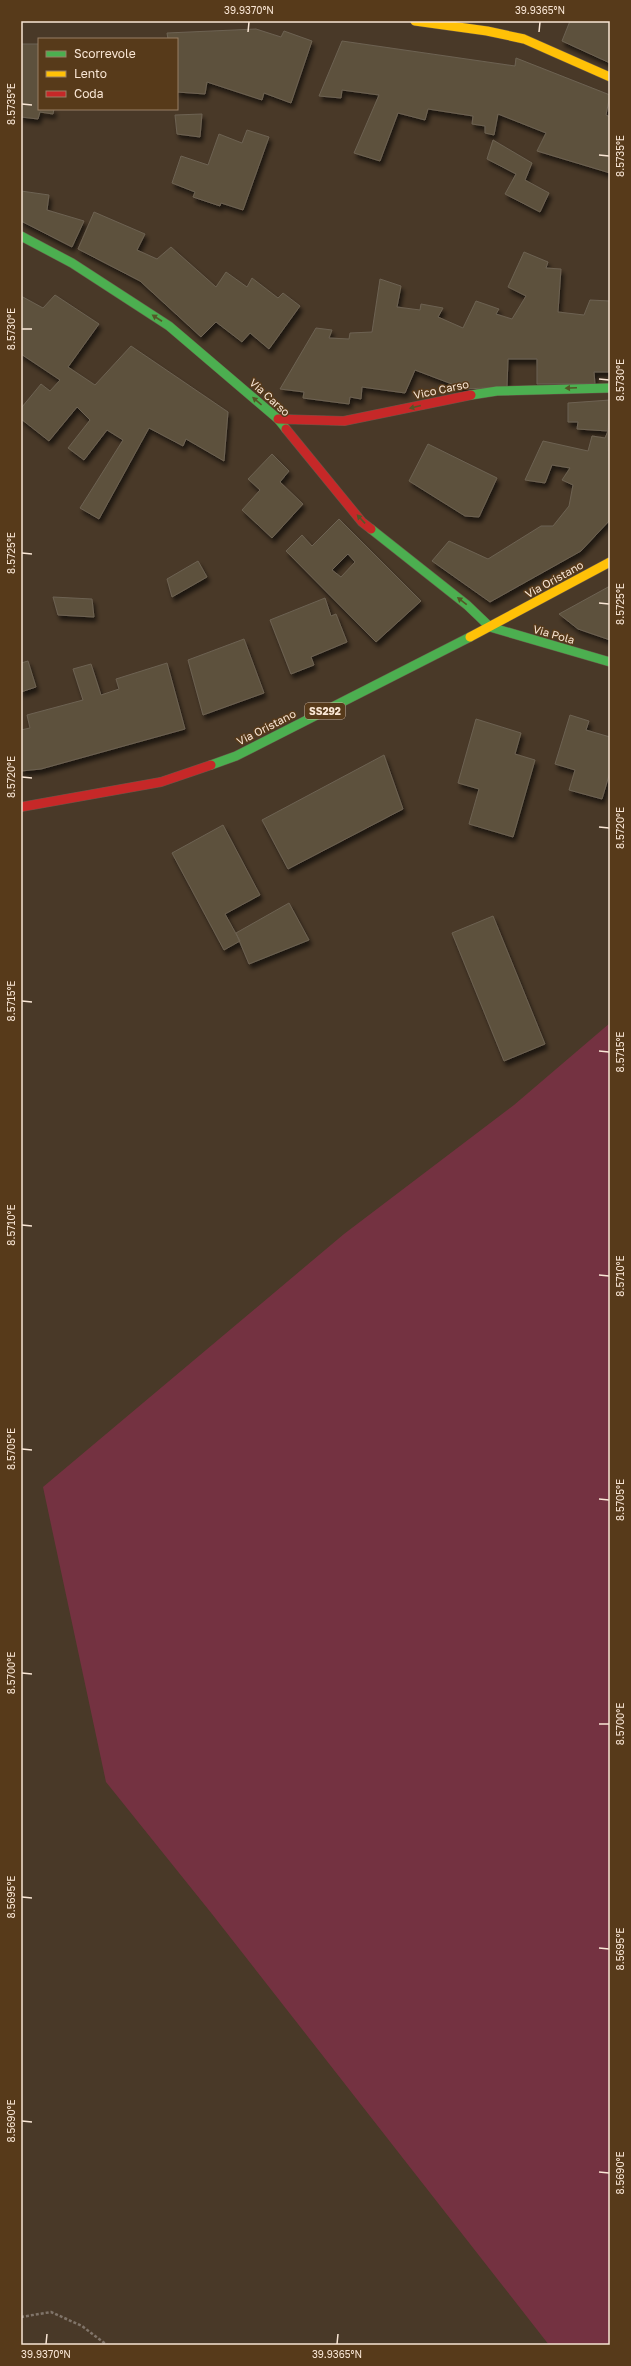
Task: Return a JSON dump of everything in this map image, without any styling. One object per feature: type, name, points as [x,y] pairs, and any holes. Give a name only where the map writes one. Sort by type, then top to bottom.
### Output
[{"type":"street","points":[[416,21],[487,31],[524,39],[610,77]]},
{"type":"street","name":"Via Carso","points":[[21,236],[72,263],[169,326],[278,419],[362,522],[467,605],[490,627]]},
{"type":"street","name":"Vico Carso","points":[[278,419],[344,421],[413,408],[444,399],[497,391],[610,388]]},
{"type":"street","name":"Via Oristano","points":[[21,807],[58,802],[161,782],[236,756],[490,627],[610,562]]},
{"type":"street","name":"Via Pola","points":[[490,627],[610,662]]},
{"type":"path","points":[[21,2317],[51,2312],[82,2326],[107,2345]]},
{"type":"shaded area","points":[[610,1023],[610,2345],[549,2345],[212,1914],[106,1782],[43,1487],[344,1234],[514,1105]]},
{"type":"building","points":[[570,21],[610,21],[610,63],[562,41]]},
{"type":"building","points":[[256,29],[281,37],[284,31],[312,41],[291,103],[264,93],[262,100],[207,82],[205,94],[178,92],[178,38],[168,38],[167,33]]},
{"type":"building","points":[[342,41],[515,66],[516,58],[610,95],[606,115],[610,117],[610,173],[537,151],[546,133],[498,114],[494,135],[485,133],[485,126],[472,124],[473,116],[428,109],[425,120],[398,113],[380,161],[354,153],[379,95],[342,90],[341,98],[319,96]]},
{"type":"building","points":[[21,44],[38,44],[38,110],[54,110],[53,114],[40,112],[38,119],[21,117]]},
{"type":"building","points":[[202,114],[200,137],[177,134],[175,115]]},
{"type":"building","points":[[247,130],[269,137],[243,210],[221,203],[220,206],[193,197],[195,192],[172,183],[181,156],[208,165],[219,134],[242,143]]},
{"type":"building","points":[[493,140],[532,163],[525,180],[549,193],[540,212],[505,194],[516,174],[487,159]]},
{"type":"building","points":[[21,191],[49,195],[47,210],[84,221],[72,247],[21,221]]},
{"type":"building","points":[[94,212],[145,234],[137,250],[157,259],[171,247],[216,287],[226,272],[247,287],[252,278],[278,298],[283,293],[300,306],[269,349],[250,333],[242,342],[216,322],[201,337],[140,281],[78,249]]},
{"type":"building","points":[[524,252],[548,262],[546,268],[561,269],[558,312],[584,315],[590,300],[610,301],[610,372],[594,372],[595,384],[537,384],[537,359],[508,359],[507,387],[465,389],[415,370],[405,393],[362,387],[361,399],[350,397],[349,404],[303,398],[304,392],[280,389],[316,328],[332,330],[329,338],[349,339],[350,333],[372,332],[380,279],[401,286],[397,307],[420,310],[421,304],[443,308],[438,317],[463,328],[476,301],[499,309],[496,314],[512,319],[526,296],[508,287]]},
{"type":"building","points":[[55,295],[99,324],[68,367],[95,385],[131,346],[228,412],[224,461],[186,439],[183,446],[149,428],[99,519],[80,508],[123,440],[107,430],[84,460],[68,448],[90,420],[77,407],[49,441],[21,419],[21,405],[22,407],[41,384],[50,391],[60,380],[21,354],[21,296],[43,308]]},
{"type":"building","points":[[610,400],[608,431],[577,429],[578,422],[568,422],[568,403]]},
{"type":"building","points":[[608,431],[610,520],[581,551],[490,602],[432,561],[449,541],[488,559],[541,526],[553,526],[569,506],[573,485],[562,480],[570,468],[552,465],[545,483],[525,480],[543,441],[588,451],[592,436],[605,438]]},
{"type":"building","points":[[428,444],[497,478],[479,517],[465,516],[409,481]]},
{"type":"building","points":[[272,454],[289,471],[280,482],[303,504],[272,538],[242,510],[260,490],[248,479]]},
{"type":"building","points":[[339,519],[421,601],[376,642],[286,551],[302,535],[312,546]],"holes":[[[348,554],[355,562],[341,577],[332,570]]]},
{"type":"building","points":[[198,561],[207,577],[172,597],[167,579]]},
{"type":"building","points":[[610,586],[610,640],[578,629],[559,614]]},
{"type":"building","points":[[53,597],[92,599],[94,617],[58,615]]},
{"type":"building","points":[[325,598],[331,616],[336,614],[347,642],[311,657],[314,665],[291,674],[270,620]]},
{"type":"building","points":[[244,639],[264,693],[203,715],[188,660]]},
{"type":"building","points":[[28,661],[36,687],[21,692],[21,663]]},
{"type":"building","points":[[167,663],[185,729],[41,769],[21,771],[21,730],[30,728],[27,715],[83,700],[73,669],[91,664],[101,695],[119,689],[116,679]]},
{"type":"building","points":[[570,715],[589,721],[586,730],[610,737],[610,772],[602,799],[569,790],[575,770],[555,764]]},
{"type":"building","points":[[476,719],[521,733],[515,754],[535,760],[513,837],[469,824],[479,789],[458,783]]},
{"type":"building","points":[[384,755],[403,809],[288,869],[262,820]]},
{"type":"building","points":[[223,825],[260,895],[225,914],[240,941],[224,950],[172,853]]},
{"type":"building","points":[[289,903],[309,940],[249,964],[236,933]]},
{"type":"building","points":[[493,916],[545,1044],[504,1061],[452,933]]},
{"type":"traffic: fast","points":[[21,236],[72,263],[169,326],[278,419],[286,429]]},
{"type":"traffic: fast","points":[[471,395],[497,391],[610,388]]},
{"type":"traffic: fast","points":[[371,529],[467,605],[490,627],[610,662]]},
{"type":"traffic: fast","points":[[211,765],[236,756],[470,637]]},
{"type":"traffic: slow","points":[[415,21],[487,31],[524,39],[610,77]]},
{"type":"traffic: slow","points":[[470,637],[610,562]]},
{"type":"traffic: jam","points":[[278,419],[344,421],[471,395]]},
{"type":"traffic: jam","points":[[286,429],[362,522],[371,529]]},
{"type":"traffic: jam","points":[[21,807],[161,782],[211,765]]}]
